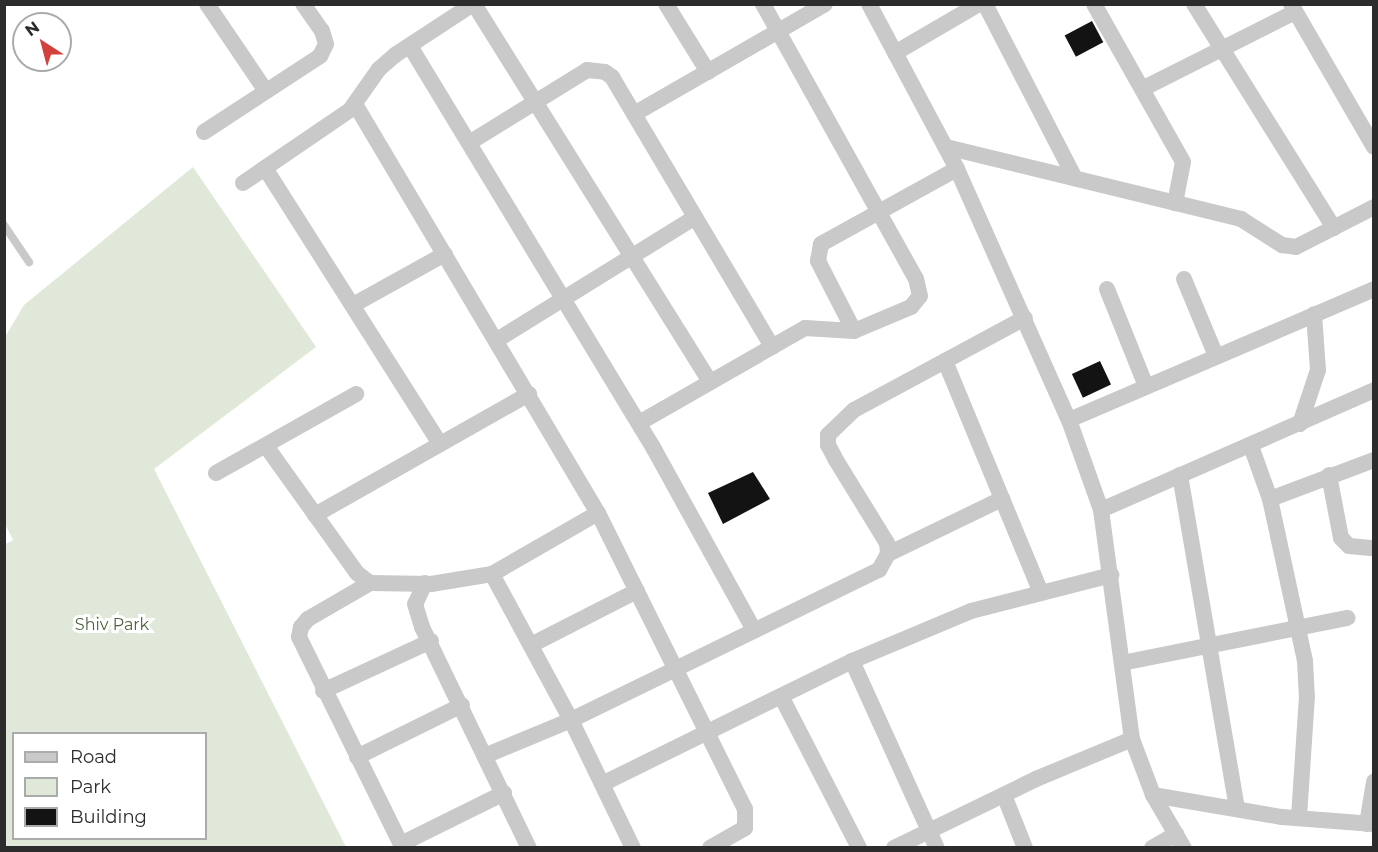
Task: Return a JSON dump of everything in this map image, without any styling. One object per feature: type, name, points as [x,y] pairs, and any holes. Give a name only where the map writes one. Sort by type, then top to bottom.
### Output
[{"type":"street","points":[[207,4],[266,91]]},
{"type":"street","points":[[204,132],[320,56],[326,44],[322,31],[303,4]]},
{"type":"street","points":[[243,183],[356,104],[379,69],[474,4],[710,382]]},
{"type":"street","points":[[666,4],[708,72]]},
{"type":"street","points":[[639,423],[805,328],[854,331],[911,307],[920,296],[916,279],[880,212],[763,4]]},
{"type":"street","points":[[634,114],[825,4]]},
{"type":"street","points":[[869,4],[957,169],[1069,420],[1101,510],[1132,739],[1153,795],[1180,841],[1152,848]]},
{"type":"street","points":[[895,53],[979,4]]},
{"type":"street","points":[[985,4],[1075,178]]},
{"type":"street","points":[[1094,4],[1183,162],[1175,202]]},
{"type":"street","points":[[1194,4],[1335,228]]},
{"type":"street","points":[[1142,89],[1221,49],[1292,6],[1374,147]]},
{"type":"street","points":[[410,46],[639,423],[754,630]]},
{"type":"street","points":[[470,143],[596,69],[612,77],[772,347]]},
{"type":"street","points":[[356,104],[598,513],[708,733],[747,820],[740,832],[710,848]]},
{"type":"street","points":[[946,147],[1241,219],[1289,246],[1296,247],[1374,207]]},
{"type":"street","points":[[266,168],[440,444]]},
{"type":"street","points":[[854,331],[817,252],[821,244],[957,169]]},
{"type":"street","points":[[497,340],[695,217]]},
{"type":"street","points":[[353,304],[445,254]]},
{"type":"street","points":[[1184,279],[1216,356]]},
{"type":"street","points":[[1107,289],[1146,386]]},
{"type":"street","points":[[1069,420],[1374,289]]},
{"type":"street","points":[[1300,424],[1318,370],[1314,314]]},
{"type":"street","points":[[888,554],[881,530],[828,445],[828,435],[854,410],[1025,318]]},
{"type":"street","points":[[945,361],[1041,593]]},
{"type":"street","points":[[1101,510],[1374,390]]},
{"type":"street","points":[[216,473],[356,394]]},
{"type":"street","points":[[315,515],[528,394]]},
{"type":"street","points":[[266,446],[357,573],[370,583]]},
{"type":"street","points":[[1251,446],[1270,499],[1299,629],[1307,696],[1299,818]]},
{"type":"street","points":[[1270,499],[1374,460]]},
{"type":"street","points":[[1180,475],[1237,809]]},
{"type":"street","points":[[1329,475],[1341,538],[1349,546],[1374,548]]},
{"type":"street","points":[[487,755],[571,720],[674,667],[879,570],[888,554],[1002,499]]},
{"type":"street","points":[[504,793],[402,846],[323,691],[299,637],[301,627],[370,583],[425,583],[492,574],[598,513]]},
{"type":"street","points":[[492,574],[571,720],[633,848]]},
{"type":"street","points":[[602,784],[852,661],[971,611],[1111,575]]},
{"type":"street","points":[[425,583],[416,604],[416,612],[487,755],[529,848]]},
{"type":"street","points":[[531,645],[637,591]]},
{"type":"street","points":[[1122,663],[1348,618]]},
{"type":"street","points":[[323,691],[431,641]]},
{"type":"street","points":[[852,661],[937,848]]},
{"type":"street","points":[[781,696],[859,848]]},
{"type":"street","points":[[357,757],[462,705]]},
{"type":"street","points":[[894,848],[1004,795],[1132,739]]},
{"type":"street","points":[[1153,795],[1299,818],[1370,824],[1374,782]]},
{"type":"street","points":[[1004,795],[1025,848]]},
{"type":"lane","points":[[4,225],[29,262]]},
{"type":"green space","name":"Shiv Park","points":[[193,167],[316,347],[154,469],[346,847],[5,847],[4,545],[13,540],[4,522],[5,337],[24,305]]},
{"type":"building","points":[[1092,21],[1103,42],[1076,57],[1065,36]]},
{"type":"building","points":[[1100,361],[1111,385],[1083,398],[1072,374]]},
{"type":"building","points":[[753,472],[770,499],[723,524],[708,493]]}]
